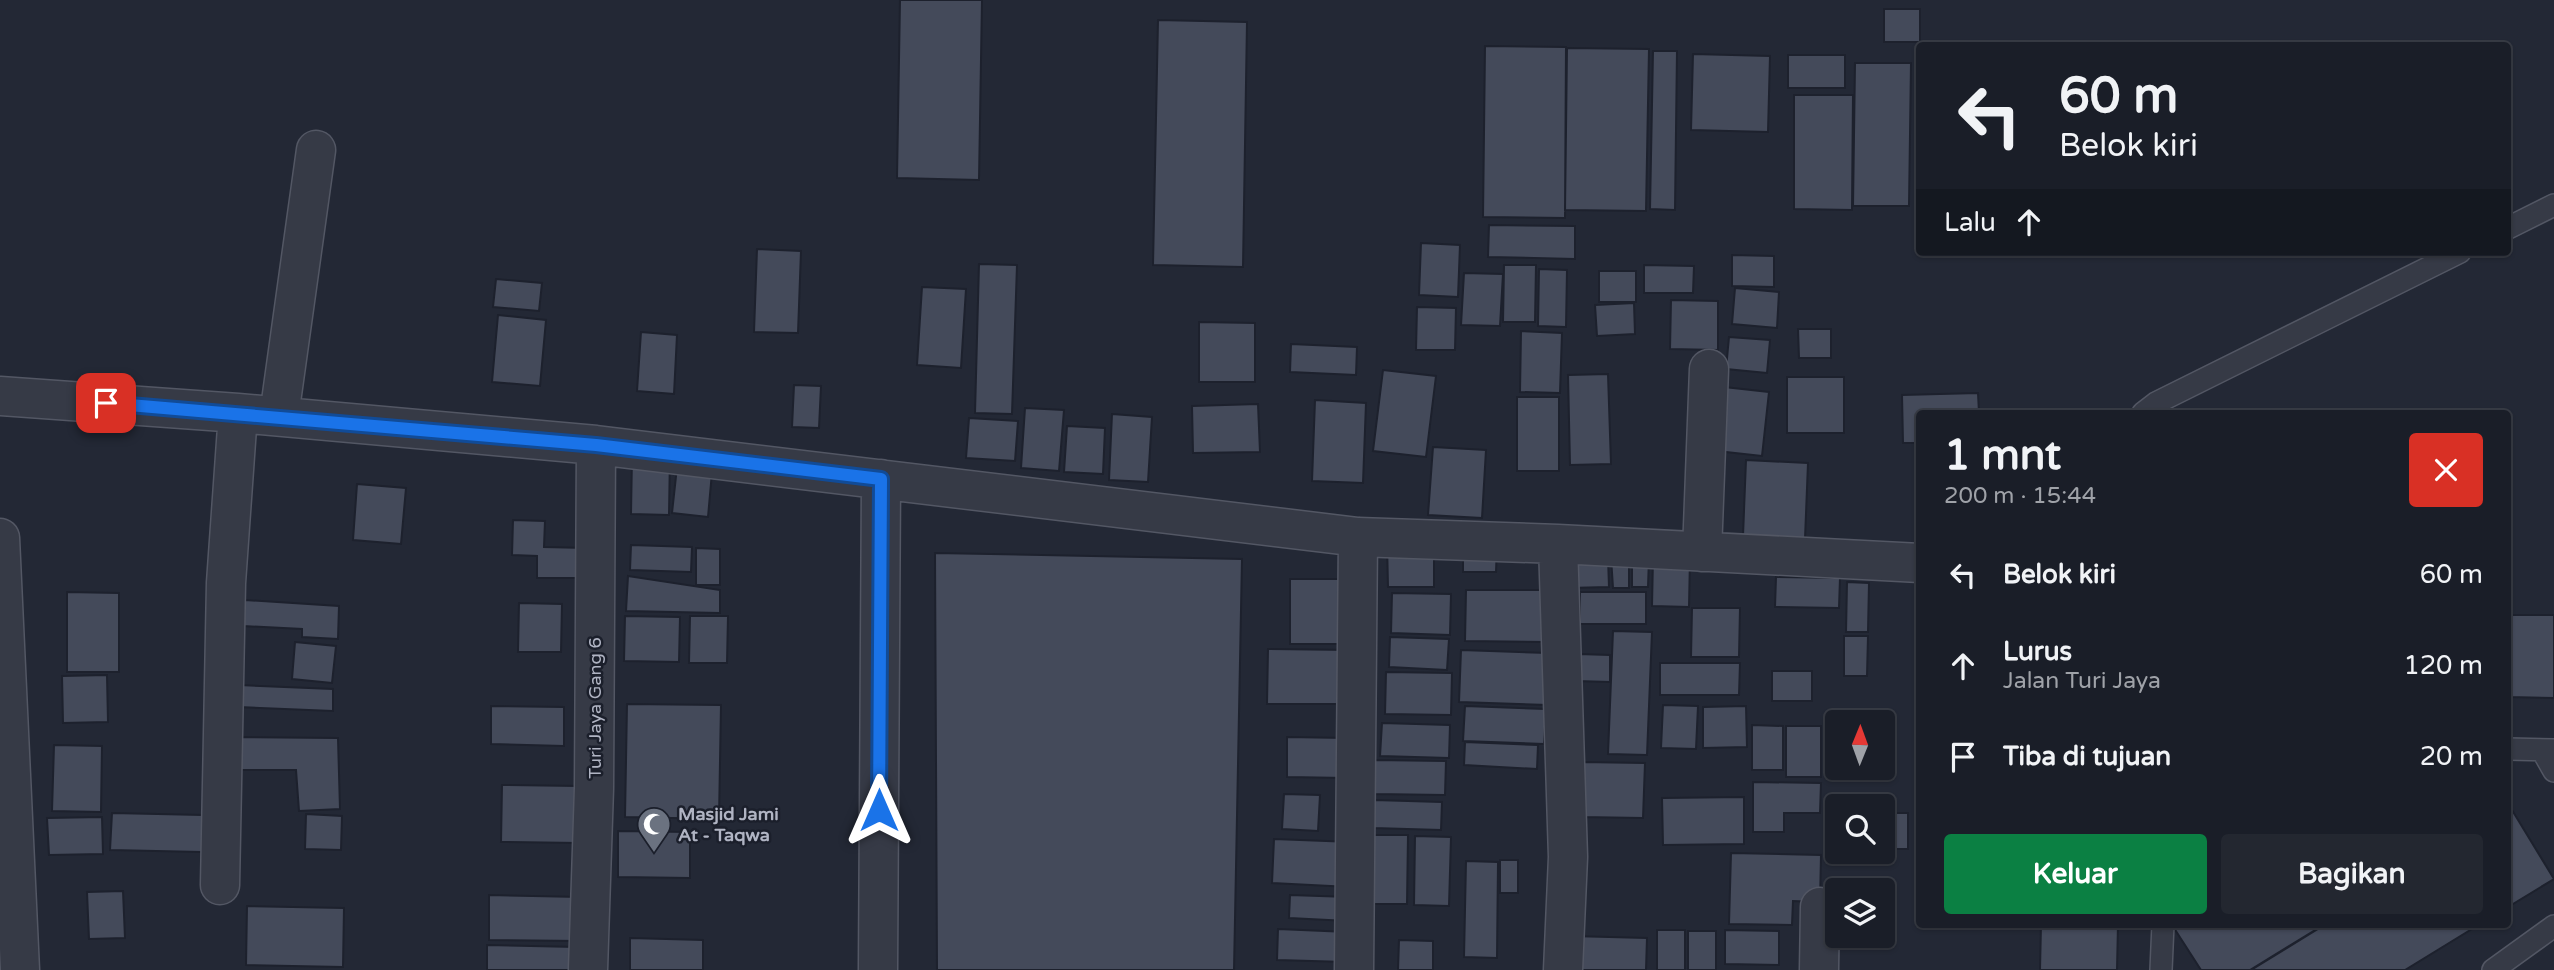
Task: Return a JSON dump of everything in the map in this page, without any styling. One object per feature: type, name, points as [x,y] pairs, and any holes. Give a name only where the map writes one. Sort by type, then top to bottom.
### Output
[{"type":"street","points":[[279,416],[316,150]]},
{"type":"street","points":[[1702,552],[1709,369]]},
{"type":"street","points":[[0,396],[279,416],[596,445],[1358,537],[1558,544],[1916,563]]},
{"type":"street","points":[[220,886],[226,583],[238,413]]},
{"type":"street","name":"Turi Jaya Gang 6","points":[[588,970],[594,788],[596,445]]},
{"type":"street","points":[[878,970],[881,479]]},
{"type":"street","points":[[1354,970],[1358,537]]},
{"type":"street","points":[[0,538],[20,970]]},
{"type":"street","points":[[1558,544],[1568,857],[1563,970]]},
{"type":"street","points":[[1819,970],[1821,907]]},
{"type":"lane","points":[[2511,226],[2554,205]]},
{"type":"lane","points":[[2147,410],[2156,403],[2452,256]]},
{"type":"lane","points":[[2511,749],[2548,750],[2554,771]]},
{"type":"lane","points":[[2493,970],[2554,926]]},
{"type":"lane","points":[[2161,970],[2163,928]]},
{"type":"building","points":[[900,0],[982,0],[979,180],[897,178]]},
{"type":"building","points":[[1884,9],[1920,9],[1920,42],[1884,42]]},
{"type":"building","points":[[1158,20],[1247,22],[1243,267],[1153,265]]},
{"type":"building","points":[[1485,46],[1566,47],[1565,218],[1483,217]]},
{"type":"building","points":[[1567,48],[1649,49],[1646,211],[1565,210]]},
{"type":"building","points":[[1653,51],[1677,51],[1675,210],[1650,209]]},
{"type":"building","points":[[1693,54],[1770,56],[1768,132],[1691,130]]},
{"type":"building","points":[[1788,55],[1845,55],[1845,88],[1788,88]]},
{"type":"building","points":[[1855,63],[1911,63],[1909,206],[1853,206]]},
{"type":"building","points":[[1794,95],[1853,95],[1852,210],[1794,209]]},
{"type":"building","points":[[1489,225],[1575,226],[1575,259],[1488,257]]},
{"type":"building","points":[[1421,243],[1460,245],[1458,297],[1419,295]]},
{"type":"building","points":[[757,249],[801,251],[798,333],[754,332]]},
{"type":"building","points":[[1732,255],[1774,256],[1774,287],[1732,286]]},
{"type":"building","points":[[979,264],[1017,265],[1012,414],[975,413]]},
{"type":"building","points":[[1504,265],[1536,265],[1535,322],[1503,322]]},
{"type":"building","points":[[1644,265],[1694,266],[1693,293],[1644,293]]},
{"type":"building","points":[[1539,269],[1567,270],[1566,327],[1538,326]]},
{"type":"building","points":[[1599,271],[1636,271],[1636,302],[1599,302]]},
{"type":"building","points":[[1464,273],[1503,274],[1500,326],[1461,325]]},
{"type":"building","points":[[496,279],[542,283],[539,311],[493,307]]},
{"type":"building","points":[[922,287],[966,289],[961,368],[917,365]]},
{"type":"building","points":[[1735,288],[1779,292],[1777,328],[1732,324]]},
{"type":"building","points":[[1671,300],[1718,301],[1718,350],[1670,349]]},
{"type":"building","points":[[1634,303],[1635,334],[1597,336],[1595,305]]},
{"type":"building","points":[[1417,307],[1456,308],[1455,350],[1416,350]]},
{"type":"building","points":[[498,315],[546,320],[540,386],[492,382]]},
{"type":"building","points":[[1199,322],[1255,323],[1255,382],[1199,382]]},
{"type":"building","points":[[1798,329],[1831,329],[1831,358],[1799,358]]},
{"type":"building","points":[[1521,331],[1562,333],[1560,393],[1520,392]]},
{"type":"building","points":[[641,332],[677,335],[674,394],[637,391]]},
{"type":"building","points":[[1729,337],[1770,340],[1767,373],[1726,369]]},
{"type":"building","points":[[1291,344],[1357,347],[1356,375],[1290,372]]},
{"type":"building","points":[[1383,370],[1436,376],[1426,457],[1373,451]]},
{"type":"building","points":[[1608,374],[1611,464],[1570,465],[1568,375]]},
{"type":"building","points":[[1787,377],[1844,377],[1844,433],[1787,433]]},
{"type":"building","points":[[794,385],[821,386],[819,428],[792,427]]},
{"type":"building","points":[[1724,387],[1769,392],[1762,456],[1717,451]]},
{"type":"building","points":[[1978,393],[1979,410],[1916,410],[1916,443],[1903,443],[1902,395]]},
{"type":"building","points":[[1517,397],[1559,397],[1559,471],[1517,471]]},
{"type":"building","points":[[1315,400],[1366,403],[1363,483],[1312,481]]},
{"type":"building","points":[[1258,404],[1260,452],[1193,453],[1192,406]]},
{"type":"building","points":[[1025,408],[1064,410],[1059,471],[1021,468]]},
{"type":"building","points":[[1112,414],[1152,417],[1148,482],[1109,480]]},
{"type":"building","points":[[969,418],[1018,421],[1015,461],[966,458]]},
{"type":"building","points":[[1067,426],[1105,428],[1103,474],[1064,472]]},
{"type":"building","points":[[1433,447],[1486,450],[1482,518],[1428,515]]},
{"type":"building","points":[[632,455],[670,455],[669,515],[631,514]]},
{"type":"building","points":[[678,458],[713,461],[708,517],[672,513]]},
{"type":"building","points":[[1746,460],[1808,463],[1805,539],[1743,536]]},
{"type":"building","points":[[357,484],[406,488],[401,544],[353,540]]},
{"type":"building","points":[[513,520],[545,521],[544,547],[588,548],[587,578],[537,578],[537,556],[512,555]]},
{"type":"building","points":[[1387,543],[1434,543],[1434,587],[1388,587]]},
{"type":"building","points":[[631,545],[692,547],[691,572],[630,570]]},
{"type":"building","points":[[1463,545],[1497,545],[1496,572],[1463,572]]},
{"type":"building","points":[[696,548],[720,549],[720,585],[696,585]]},
{"type":"building","points":[[935,553],[1242,559],[1234,970],[937,970]]},
{"type":"building","points":[[1568,557],[1608,557],[1609,587],[1568,588]]},
{"type":"building","points":[[1611,557],[1629,557],[1629,588],[1613,588]]},
{"type":"building","points":[[1632,557],[1649,558],[1648,587],[1632,587]]},
{"type":"building","points":[[1653,557],[1690,558],[1689,607],[1652,606]]},
{"type":"building","points":[[628,576],[720,590],[720,613],[626,611]]},
{"type":"building","points":[[1776,577],[1840,578],[1839,608],[1775,607]]},
{"type":"building","points":[[1290,579],[1341,579],[1342,644],[1290,644]]},
{"type":"building","points":[[1847,582],[1869,583],[1868,632],[1846,632]]},
{"type":"building","points":[[1466,590],[1546,590],[1546,642],[1465,641]]},
{"type":"building","points":[[67,592],[119,593],[119,672],[67,672]]},
{"type":"building","points":[[1580,592],[1646,592],[1646,624],[1580,624]]},
{"type":"building","points":[[1392,593],[1451,594],[1450,635],[1391,633]]},
{"type":"building","points":[[245,600],[339,606],[338,639],[302,637],[302,629],[243,626]]},
{"type":"building","points":[[519,603],[562,604],[561,652],[518,652]]},
{"type":"building","points":[[1692,608],[1740,608],[1739,657],[1691,657]]},
{"type":"building","points":[[2511,615],[2554,615],[2554,698],[2511,697]]},
{"type":"building","points":[[625,616],[680,617],[679,662],[624,661]]},
{"type":"building","points":[[690,616],[728,616],[727,663],[689,663]]},
{"type":"building","points":[[1613,631],[1652,632],[1647,755],[1608,754]]},
{"type":"building","points":[[1844,636],[1868,636],[1867,676],[1844,676]]},
{"type":"building","points":[[1390,637],[1449,639],[1447,670],[1389,667]]},
{"type":"building","points":[[295,642],[336,646],[332,683],[292,679]]},
{"type":"building","points":[[1268,649],[1351,650],[1350,704],[1267,704]]},
{"type":"building","points":[[1461,650],[1549,653],[1548,705],[1459,702]]},
{"type":"building","points":[[1578,654],[1610,655],[1610,682],[1576,681]]},
{"type":"building","points":[[1660,663],[1740,663],[1739,695],[1660,695]]},
{"type":"building","points":[[1772,671],[1812,671],[1812,701],[1772,701]]},
{"type":"building","points":[[1386,672],[1452,673],[1451,715],[1385,714]]},
{"type":"building","points":[[107,675],[108,722],[63,723],[62,676]]},
{"type":"building","points":[[239,685],[333,689],[333,711],[238,707]]},
{"type":"building","points":[[627,704],[721,705],[719,819],[625,817]]},
{"type":"building","points":[[1663,705],[1698,706],[1696,749],[1661,748]]},
{"type":"building","points":[[491,706],[564,707],[564,746],[491,744]]},
{"type":"building","points":[[1465,706],[1546,709],[1544,744],[1463,741]]},
{"type":"building","points":[[1746,706],[1747,747],[1703,748],[1703,707]]},
{"type":"building","points":[[1382,723],[1450,725],[1449,758],[1380,756]]},
{"type":"building","points":[[1752,725],[1783,726],[1783,770],[1752,770]]},
{"type":"building","points":[[1786,726],[1821,726],[1821,777],[1786,777]]},
{"type":"building","points":[[236,737],[338,738],[340,809],[299,811],[296,770],[236,770]]},
{"type":"building","points":[[1287,737],[1347,738],[1346,778],[1287,777]]},
{"type":"building","points":[[1465,742],[1538,745],[1537,769],[1464,765]]},
{"type":"building","points":[[54,745],[102,746],[101,812],[52,811]]},
{"type":"building","points":[[1374,760],[1446,761],[1445,795],[1374,794]]},
{"type":"building","points":[[1581,762],[1645,763],[1643,818],[1580,817]]},
{"type":"building","points":[[1753,782],[1821,783],[1820,813],[1784,813],[1784,832],[1753,832]]},
{"type":"building","points":[[502,785],[579,786],[579,843],[501,842]]},
{"type":"building","points":[[1284,794],[1320,795],[1318,831],[1282,829]]},
{"type":"building","points":[[1744,797],[1744,844],[1663,845],[1662,798]]},
{"type":"building","points":[[1374,800],[1442,802],[1441,830],[1373,828]]},
{"type":"building","points":[[2511,810],[2554,879],[2511,905]]},
{"type":"building","points":[[112,813],[203,815],[202,852],[110,850]]},
{"type":"building","points":[[1895,813],[1908,813],[1908,849],[1895,849]]},
{"type":"building","points":[[306,814],[342,816],[341,850],[305,849]]},
{"type":"building","points":[[102,817],[103,854],[49,855],[47,818]]},
{"type":"building","name":"Masjid Jami At - Taqwa","points":[[618,831],[690,832],[690,878],[618,877]]},
{"type":"building","points":[[1373,835],[1408,835],[1407,904],[1372,904]]},
{"type":"building","points":[[1415,836],[1451,837],[1449,906],[1414,905]]},
{"type":"building","points":[[1274,839],[1352,842],[1350,887],[1272,883]]},
{"type":"building","points":[[1731,853],[1821,855],[1820,902],[1793,901],[1792,925],[1729,924]]},
{"type":"building","points":[[1500,860],[1518,860],[1518,893],[1500,893]]},
{"type":"building","points":[[1466,861],[1498,862],[1497,958],[1464,957]]},
{"type":"building","points":[[123,891],[125,938],[89,939],[87,892]]},
{"type":"building","points":[[489,895],[581,897],[580,941],[489,940]]},
{"type":"building","points":[[1290,895],[1349,897],[1348,921],[1289,918]]},
{"type":"building","points":[[247,906],[344,908],[343,967],[246,965]]},
{"type":"building","points":[[2041,928],[2118,928],[2117,970],[2040,970]]},
{"type":"building","points":[[2174,928],[2318,928],[2250,970],[2201,970]]},
{"type":"building","points":[[2319,928],[2473,928],[2405,970],[2251,970]]},
{"type":"building","points":[[1278,929],[1348,932],[1346,962],[1277,960]]},
{"type":"building","points":[[1657,930],[1685,930],[1685,970],[1657,970]]},
{"type":"building","points":[[1725,930],[1779,931],[1779,965],[1725,964]]},
{"type":"building","points":[[1688,931],[1716,931],[1716,970],[1688,970]]},
{"type":"building","points":[[1571,936],[1647,938],[1646,970],[1570,970]]},
{"type":"building","points":[[630,938],[703,940],[703,970],[630,970]]},
{"type":"building","points":[[1399,940],[1433,941],[1433,970],[1398,970]]},
{"type":"building","points":[[487,945],[577,947],[577,970],[487,970]]},
{"type":"place","name":"Masjid Jami At - Taqwa","points":[[654,854]]},
{"type":"route","points":[[106,403],[596,445],[881,479],[879,810]]}]
